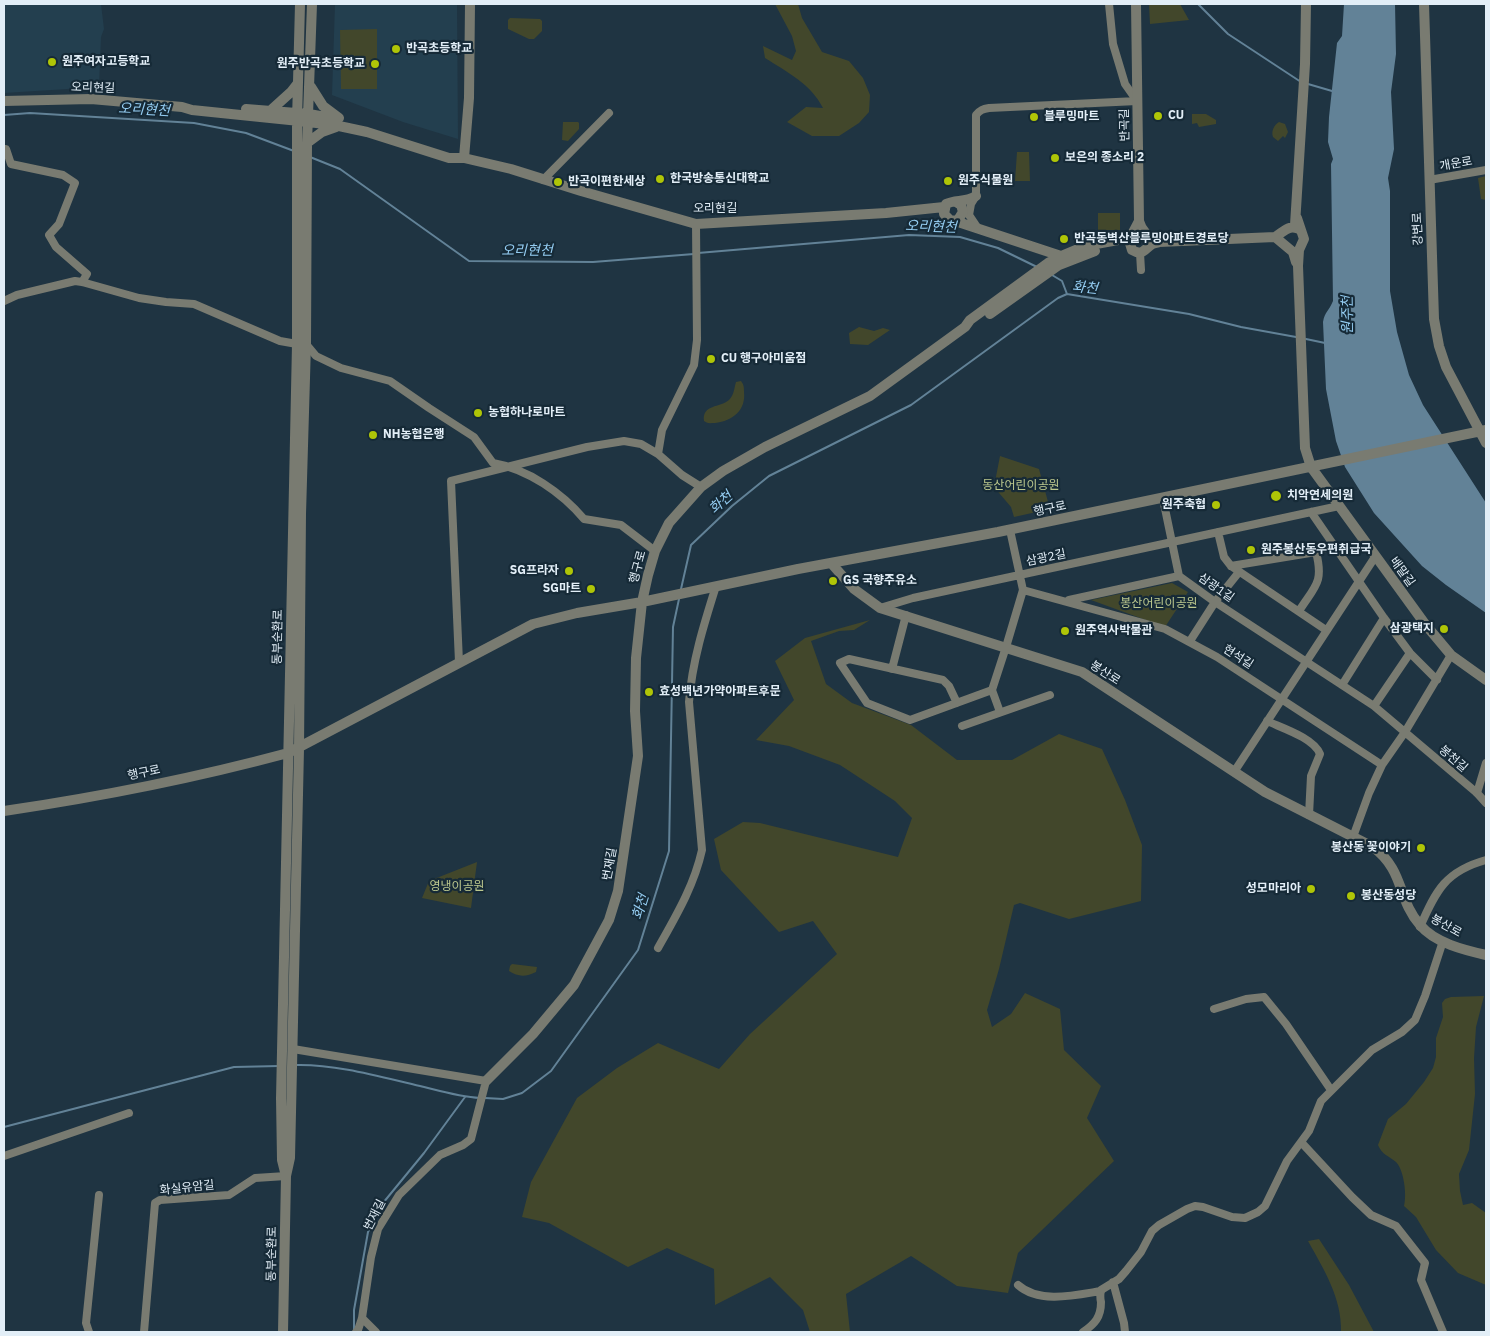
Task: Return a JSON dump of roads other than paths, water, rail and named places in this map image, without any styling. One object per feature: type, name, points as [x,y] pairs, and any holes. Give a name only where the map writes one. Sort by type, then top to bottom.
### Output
[{"type":"street","points":[[300,4],[297,117],[302,143]]},
{"type":"street","points":[[302,143],[309,118],[312,4]]},
{"type":"street","points":[[464,158],[469,98],[470,4]]},
{"type":"street","name":"반곡길","points":[[1108,4],[1113,44],[1125,84],[1137,101],[1139,220]]},
{"type":"street","points":[[951,220],[966,214],[976,196],[976,115],[983,109],[1137,101],[1136,4]]},
{"type":"street","points":[[1306,4],[1297,225],[1304,235],[1299,250],[1299,300],[1304,448],[1311,467]]},
{"type":"street","name":"강변로","points":[[1424,4],[1434,319],[1439,346],[1446,367],[1483,431],[1486,443]]},
{"type":"street","points":[[298,83],[271,115],[288,128],[302,143]]},
{"type":"street","points":[[302,143],[340,123],[323,106],[310,83]]},
{"type":"street","name":"오리현길","points":[[4,101],[92,99],[182,107],[191,106],[340,123],[450,158],[464,158],[511,169],[696,228],[944,207]]},
{"type":"street","points":[[543,180],[609,112]]},
{"type":"street","name":"동부순환로","points":[[282,1332],[286,1176],[290,1158],[286,1098],[299,749],[302,143]]},
{"type":"street","points":[[4,149],[6,149],[11,164],[63,175],[75,183],[59,224],[49,235],[56,247],[87,274],[82,282]]},
{"type":"street","name":"개운로","points":[[1429,180],[1486,170]]},
{"type":"street","points":[[951,220],[944,214],[944,207],[949,202],[968,200],[976,196]]},
{"type":"street","points":[[956,202],[961,205],[977,227]]},
{"type":"street","points":[[886,213],[931,214],[977,227],[1062,258],[1085,246],[1130,240],[1139,231],[1151,240],[1279,235],[1289,227],[1297,225]]},
{"type":"street","points":[[1139,220],[1151,240]]},
{"type":"street","points":[[1139,220],[1130,240],[1135,252],[1146,251],[1151,240]]},
{"type":"street","points":[[658,454],[662,430],[694,365],[697,340],[696,228]]},
{"type":"street","points":[[1279,235],[1286,246],[1293,252],[1298,266]]},
{"type":"street","points":[[1286,246],[1298,248],[1303,242]]},
{"type":"street","points":[[1140,253],[1141,270]]},
{"type":"street","name":"행구로","points":[[642,602],[655,551],[669,523],[701,487],[723,471],[765,447],[870,396],[965,327],[976,324],[1062,258]]},
{"type":"street","points":[[4,301],[17,295],[75,281],[82,282],[139,298],[194,304],[280,341],[302,344],[316,356],[341,368],[390,380],[428,408],[474,437],[493,463],[507,466],[550,488],[572,505],[584,519],[620,525],[655,551]]},
{"type":"street","name":"동부순환로","points":[[288,1053],[288,753],[302,344]]},
{"type":"street","name":"행구로","points":[[4,811],[73,801],[255,762],[288,753],[299,749],[533,624],[577,613],[642,602],[831,563],[1163,499],[1483,431]]},
{"type":"street","points":[[459,662],[451,481],[587,446],[624,441],[641,444],[658,454],[682,475],[701,487]]},
{"type":"street","name":"배말길","points":[[1311,467],[1425,624],[1451,655],[1486,680]]},
{"type":"street","name":"삼광1길","points":[[1163,499],[1179,576],[1215,602],[1374,706],[1405,732]]},
{"type":"street","name":"삼광2길","points":[[880,608],[914,598],[1339,506]]},
{"type":"street","points":[[1311,512],[1410,653],[1437,680]]},
{"type":"street","points":[[1000,712],[992,690],[1023,590],[1010,530]]},
{"type":"street","points":[[1218,532],[1224,557],[1230,566],[1326,630]]},
{"type":"street","points":[[1230,566],[1316,552],[1334,545]]},
{"type":"street","points":[[1299,611],[1318,582],[1320,574],[1316,552]]},
{"type":"street","points":[[1234,772],[1375,557]]},
{"type":"street","name":"봉산로","points":[[831,563],[854,588],[880,608],[1082,672],[1265,792],[1353,836],[1383,854],[1391,864],[1413,916],[1420,926],[1432,936],[1443,941],[1486,955]]},
{"type":"street","points":[[1190,641],[1215,602],[1239,572]]},
{"type":"street","name":"현석길","points":[[1067,601],[1179,576]]},
{"type":"street","points":[[658,948],[685,900],[702,850],[689,702],[698,645],[716,586]]},
{"type":"street","name":"현석길","points":[[1023,590],[1165,629],[1190,641],[1282,698],[1382,765]]},
{"type":"street","name":"번재길","points":[[357,1331],[362,1318],[371,1257],[378,1229],[399,1195],[440,1155],[463,1145],[471,1139],[485,1084],[533,1034],[574,985],[609,920],[618,890],[638,756],[635,711],[636,667],[642,602]]},
{"type":"street","points":[[892,669],[906,615]]},
{"type":"street","points":[[1342,685],[1384,618]]},
{"type":"street","points":[[1374,706],[1410,653]]},
{"type":"street","points":[[1353,836],[1382,765],[1405,732],[1451,655]]},
{"type":"street","points":[[957,703],[949,686],[943,680],[849,659],[840,663],[867,703],[910,720],[957,703],[992,690]]},
{"type":"street","points":[[962,726],[1050,695]]},
{"type":"street","points":[[1266,721],[1311,742],[1318,748],[1320,754],[1311,776],[1309,815]]},
{"type":"street","name":"봉천길","points":[[1405,732],[1476,793],[1486,804]]},
{"type":"street","points":[[1476,793],[1486,764]]},
{"type":"street","points":[[1420,926],[1430,904],[1447,879],[1458,870],[1486,860]]},
{"type":"street","points":[[1018,1285],[1023,1290],[1043,1295],[1063,1296],[1101,1291],[1119,1279],[1141,1252],[1152,1231],[1187,1209],[1195,1206],[1203,1207],[1240,1218],[1245,1218],[1258,1212],[1268,1201],[1287,1161],[1309,1131],[1321,1101],[1372,1050],[1402,1032],[1415,1020],[1426,996],[1443,941]]},
{"type":"street","points":[[1214,1009],[1246,999],[1264,997],[1286,1024],[1332,1090]]},
{"type":"street","points":[[288,1053],[485,1084]]},
{"type":"street","points":[[4,1156],[129,1114]]},
{"type":"street","points":[[1301,1142],[1352,1197],[1371,1214],[1396,1226],[1425,1263],[1421,1280],[1443,1332]]},
{"type":"street","name":"화실유암길","points":[[144,1332],[155,1203],[160,1200],[229,1195],[255,1178],[286,1176]]},
{"type":"street","points":[[90,1332],[86,1324],[98,1196]]},
{"type":"street","points":[[1113,1282],[1125,1332]]},
{"type":"street","points":[[1083,1332],[1094,1324],[1098,1318],[1101,1310],[1101,1291]]},
{"type":"street","points":[[362,1318],[376,1332]]},
{"type":"water","name":"원주천","points":[[1344,4],[1395,4],[1396,54],[1391,92],[1394,149],[1388,178],[1390,191],[1390,291],[1397,332],[1409,375],[1423,405],[1486,503],[1486,613],[1422,566],[1374,513],[1345,467],[1336,441],[1326,389],[1323,322],[1333,301],[1331,164],[1333,159],[1328,142],[1337,43],[1342,36]]},
{"type":"waterway","points":[[1198,4],[1228,34],[1301,82]]},
{"type":"waterway","points":[[1308,84],[1332,91]]},
{"type":"waterway","name":"오리현천","points":[[4,115],[30,113],[194,123],[246,133],[294,151]]},
{"type":"waterway","name":"오리현천","points":[[310,157],[340,169],[469,261],[593,262],[694,254]]},
{"type":"waterway","name":"오리현천","points":[[698,253],[909,235],[960,237],[998,248],[1037,267]]},
{"type":"waterway","name":"오리현천","points":[[1052,275],[1062,281],[1067,294]]},
{"type":"waterway","name":"화천","points":[[681,589],[691,545],[732,506],[769,476],[911,405],[1058,298],[1067,294],[1189,314],[1241,327],[1296,337]]},
{"type":"waterway","name":"화천","points":[[1306,339],[1325,343]]},
{"type":"waterway","name":"화천","points":[[485,1098],[503,1099],[522,1093],[551,1071],[638,950],[669,851],[673,627],[679,599]]},
{"type":"waterway","points":[[296,1065],[343,1069],[450,1094],[480,1098]]},
{"type":"waterway","points":[[4,1127],[234,1067],[279,1066]]},
{"type":"waterway","points":[[354,1330],[354,1310],[368,1232],[383,1203],[424,1153],[465,1097]]},
{"type":"place","name":"반곡초등학교","points":[[396,49]]},
{"type":"place","name":"원주여자고등학교","points":[[52,62]]},
{"type":"place","name":"원주반곡초등학교","points":[[375,64]]},
{"type":"place","name":"CU","points":[[1158,116]]},
{"type":"place","name":"블루밍마트","points":[[1034,117]]},
{"type":"place","name":"보은의 종소리 2","points":[[1055,158]]},
{"type":"place","name":"한국방송통신대학교","points":[[660,179]]},
{"type":"place","name":"원주식물원","points":[[948,181]]},
{"type":"place","name":"반곡이편한세상","points":[[558,182]]},
{"type":"place","name":"반곡동벽산블루밍아파트경로당","points":[[1064,239]]},
{"type":"place","name":"CU 행구아미움점","points":[[711,359]]},
{"type":"place","name":"농협하나로마트","points":[[478,413]]},
{"type":"place","name":"NH농협은행","points":[[373,435]]},
{"type":"place","name":"치악연세의원","points":[[1276,496]]},
{"type":"place","name":"원주축협","points":[[1216,505]]},
{"type":"place","name":"원주봉산동우편취급국","points":[[1251,550]]},
{"type":"place","name":"SG프라자","points":[[569,571]]},
{"type":"place","name":"GS 국향주유소","points":[[833,581]]},
{"type":"place","name":"SG마트","points":[[591,589]]},
{"type":"place","name":"삼광택지","points":[[1444,629]]},
{"type":"place","name":"원주역사박물관","points":[[1065,631]]},
{"type":"place","name":"효성백년가약아파트후문","points":[[649,692]]},
{"type":"place","name":"봉산동 꽃이야기","points":[[1421,848]]},
{"type":"place","name":"성모마리아","points":[[1311,889]]},
{"type":"place","name":"봉산동성당","points":[[1351,896]]},
{"type":"park label","name":"동산어린이공원","points":[[1021,486]]},
{"type":"park label","name":"봉산어린이공원","points":[[1159,604]]},
{"type":"park label","name":"영냉이공원","points":[[457,887]]}]
